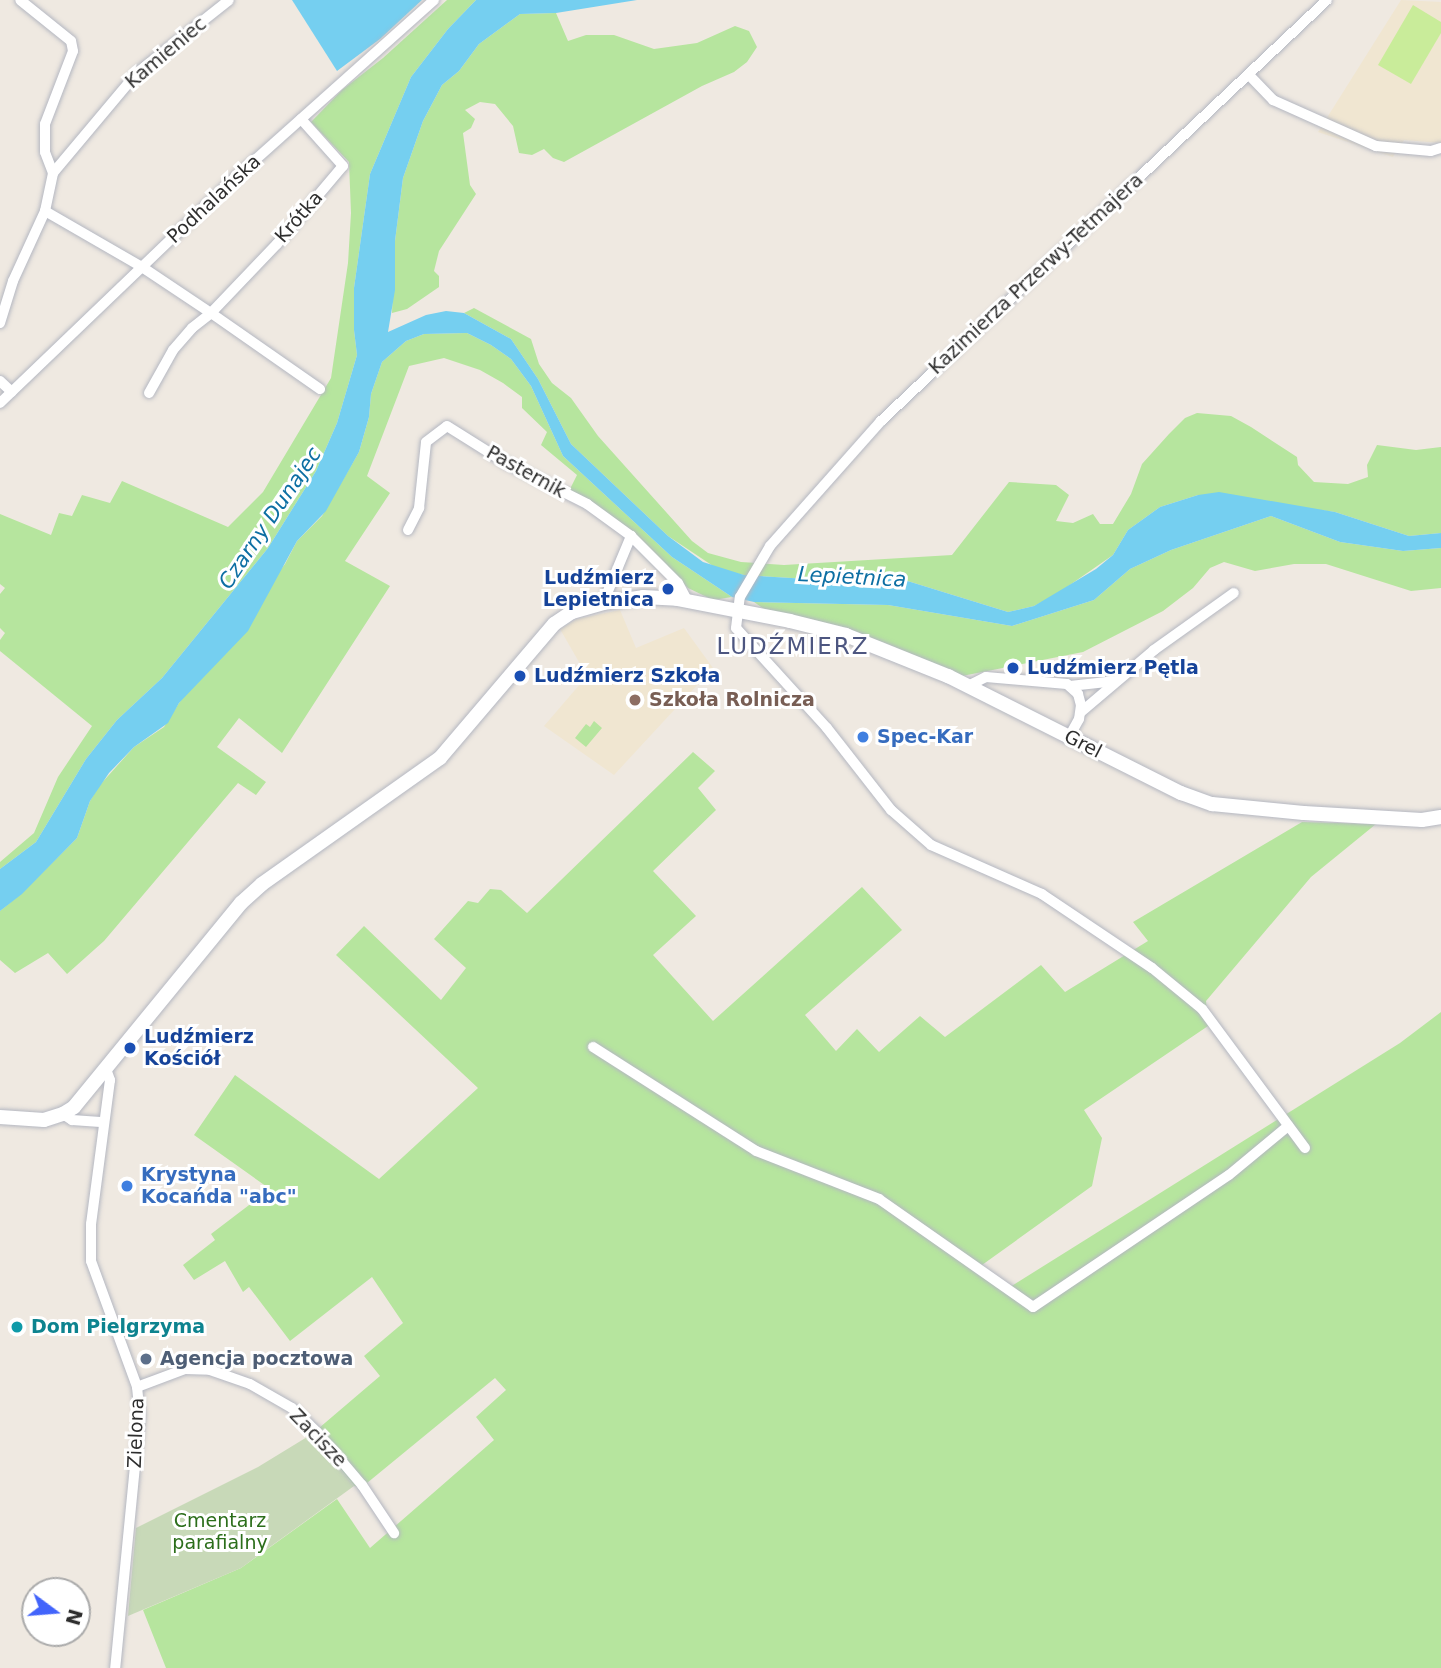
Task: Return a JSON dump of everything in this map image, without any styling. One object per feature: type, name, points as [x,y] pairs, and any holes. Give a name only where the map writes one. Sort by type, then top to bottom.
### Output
[{"type":"street","name":"Kamieniec","points":[[20,0],[71,41],[73,51],[45,124],[45,152],[53,173]]},
{"type":"street","name":"Kamieniec","points":[[0,323],[13,281],[45,211],[53,173],[137,73],[229,0]]},
{"type":"street","name":"Podhalańska","points":[[0,403],[142,267],[433,0]]},
{"type":"street","name":"Kazimierza Przerwy-Tetmajera","points":[[738,606],[771,546],[881,421],[1327,0]]},
{"type":"street","points":[[1249,75],[1273,100],[1376,146],[1431,150],[1441,148]]},
{"type":"street","name":"Krótka","points":[[149,393],[173,350],[277,244],[344,166],[301,120]]},
{"type":"street","points":[[45,211],[142,267],[320,389]]},
{"type":"street","points":[[0,382],[12,392]]},
{"type":"street","name":"Pasternik","points":[[408,530],[419,508],[426,442],[447,426],[506,463],[587,504],[631,536],[678,583],[687,600]]},
{"type":"street","points":[[603,603],[631,536]]},
{"type":"street","points":[[1069,737],[1081,712],[1116,681],[1234,593]]},
{"type":"street","points":[[0,1117],[44,1120],[63,1114],[81,1099],[247,898],[440,758],[554,624],[572,612],[603,603],[653,597],[738,606],[736,628],[741,636],[827,728],[891,810],[931,845],[1042,894],[1152,968],[1202,1009],[1305,1148]]},
{"type":"street","name":"Grel","points":[[738,606],[846,635],[919,662],[1181,793],[1212,804],[1422,820],[1441,817]]},
{"type":"street","points":[[968,686],[986,677],[1056,681],[1070,686],[1116,681]]},
{"type":"street","points":[[1070,686],[1080,699],[1081,712]]},
{"type":"street","points":[[593,1047],[756,1151],[878,1199],[1033,1307],[1229,1175],[1288,1126]]},
{"type":"street","name":"Zielona","points":[[106,1069],[110,1080],[91,1224],[91,1261],[138,1387],[138,1447],[115,1668]]},
{"type":"street","points":[[63,1114],[72,1120],[104,1122]]},
{"type":"street","name":"Zacisze","points":[[138,1387],[186,1369],[210,1370],[250,1384],[292,1408],[317,1432],[362,1485],[394,1533]]},
{"type":"shaded area","points":[[1401,0],[1441,2],[1441,143],[1404,140],[1393,157],[1318,132]]},
{"type":"shaded area","points":[[620,610],[636,648],[684,628],[713,668],[614,775],[544,726],[587,676],[560,629],[577,619]]},
{"type":"green space","points":[[447,0],[476,0],[448,29],[411,77],[370,174],[354,288],[357,355],[337,423],[316,471],[268,548],[162,678],[117,720],[86,759],[36,842],[0,869],[0,862],[34,833],[58,777],[92,726],[0,651],[0,640],[5,633],[0,628],[0,594],[5,588],[0,584],[0,514],[51,535],[59,513],[72,516],[82,495],[110,503],[122,481],[228,527],[263,492],[331,378],[348,263],[351,213],[349,162],[311,122],[342,90],[383,58]]},
{"type":"green space","points":[[1413,5],[1441,22],[1441,33],[1411,84],[1378,65]]},
{"type":"green space","points":[[556,13],[568,41],[586,35],[614,35],[654,49],[697,43],[735,26],[749,31],[757,47],[747,62],[734,72],[702,86],[564,162],[553,158],[544,149],[532,155],[519,153],[513,126],[495,104],[480,102],[465,110],[475,119],[471,128],[463,133],[470,185],[476,194],[439,251],[434,271],[439,276],[439,287],[407,309],[392,313],[395,241],[403,178],[423,121],[442,85],[459,71],[479,44],[520,14]]},
{"type":"green space","points":[[474,308],[531,339],[539,364],[552,383],[571,398],[598,436],[692,541],[708,553],[741,562],[784,565],[952,555],[1009,482],[1056,485],[1069,495],[1056,521],[1073,523],[1093,514],[1100,524],[1113,524],[1131,494],[1142,464],[1185,418],[1197,413],[1231,416],[1251,427],[1297,457],[1298,465],[1314,482],[1348,484],[1368,477],[1367,465],[1377,445],[1416,450],[1441,447],[1441,533],[1409,536],[1335,512],[1198,495],[1160,507],[1128,530],[1113,555],[1054,596],[1034,606],[1008,612],[901,579],[848,576],[808,579],[744,575],[719,570],[668,536],[571,444],[538,379],[511,339],[464,313]]},
{"type":"green space","points":[[467,333],[511,359],[531,386],[563,456],[672,557],[732,597],[713,600],[688,588],[642,542],[569,491],[577,475],[541,445],[547,432],[522,408],[522,397],[503,383],[480,370],[444,358],[409,366],[367,476],[390,493],[345,561],[390,586],[282,753],[239,718],[217,747],[266,782],[256,795],[238,783],[104,941],[67,974],[48,953],[15,973],[0,960],[0,911],[77,838],[90,801],[99,786],[134,747],[164,727],[179,703],[285,564],[297,541],[322,516],[359,452],[369,417],[371,394],[382,362],[406,341],[424,334]]},
{"type":"green space","points":[[1271,516],[1340,542],[1403,551],[1441,548],[1441,588],[1411,591],[1326,564],[1294,564],[1255,571],[1224,562],[1210,568],[1193,588],[1163,611],[1083,652],[962,676],[885,643],[819,622],[764,609],[754,602],[888,605],[1012,626],[1094,600],[1130,569],[1171,550]]},
{"type":"green space","points":[[594,721],[602,728],[586,747],[575,738],[586,724],[590,727]]},
{"type":"green space","points":[[693,752],[715,771],[698,788],[716,810],[653,871],[696,916],[653,955],[713,1021],[862,887],[902,930],[805,1015],[836,1051],[857,1029],[879,1052],[920,1016],[945,1037],[1041,965],[1065,992],[1148,941],[1133,922],[1302,822],[1376,824],[1311,877],[1206,1001],[1208,1026],[1084,1110],[1102,1138],[1092,1186],[982,1265],[1010,1287],[1400,1043],[1441,1012],[1441,1668],[166,1668],[143,1610],[241,1568],[337,1499],[370,1548],[494,1440],[476,1417],[506,1390],[495,1378],[367,1483],[360,1487],[354,1486],[312,1434],[380,1376],[364,1356],[403,1323],[372,1277],[290,1341],[249,1287],[243,1292],[225,1261],[194,1280],[183,1265],[215,1240],[211,1234],[270,1189],[194,1135],[235,1075],[379,1179],[478,1088],[336,955],[364,926],[441,1000],[466,968],[434,939],[468,901],[478,903],[490,889],[501,890],[527,913]]},
{"type":"green space","name":"Cmentarz parafialny","points":[[312,1434],[354,1486],[241,1568],[128,1616],[136,1528],[258,1467]]},
{"type":"water","points":[[292,0],[422,0],[380,39],[337,71]]},
{"type":"water","name":"Lepietnica","points":[[476,0],[637,0],[556,13],[520,14],[479,44],[459,71],[442,85],[423,121],[403,178],[395,241],[395,290],[388,332],[426,315],[446,311],[464,313],[511,339],[538,379],[571,444],[668,536],[703,562],[744,575],[808,579],[848,576],[901,579],[1008,612],[1034,606],[1096,569],[1113,555],[1128,530],[1160,507],[1198,495],[1219,492],[1335,512],[1409,536],[1441,533],[1441,548],[1403,551],[1340,542],[1271,516],[1171,550],[1130,569],[1094,600],[1012,626],[888,605],[754,602],[732,597],[672,557],[563,456],[531,386],[511,359],[467,333],[424,334],[406,341],[382,362],[371,394],[369,417],[359,452],[326,511],[297,541],[248,631],[179,703],[168,723],[134,747],[109,773],[90,801],[77,838],[22,894],[0,911],[0,869],[36,842],[86,759],[117,720],[162,678],[268,548],[316,471],[337,423],[357,355],[354,288],[370,174],[411,77],[448,29]]},
{"type":"place","name":"Ludźmierz Lepietnica","points":[[668,589]]},
{"type":"place","name":"Ludźmierz Pętla","points":[[1013,668]]},
{"type":"place","name":"Ludźmierz Szkoła","points":[[520,676]]},
{"type":"place","name":"Szkoła Rolnicza","points":[[635,700]]},
{"type":"place","name":"Spec-Kar","points":[[863,737]]},
{"type":"place","name":"Ludźmierz Kościół","points":[[130,1048]]},
{"type":"place","name":"Krystyna Kocańda \"abc\"","points":[[127,1186]]},
{"type":"place","name":"Dom Pielgrzyma","points":[[17,1327]]},
{"type":"place","name":"Agencja pocztowa","points":[[146,1359]]},
{"type":"district","name":"LUDŹMIERZ","points":[[793,646]]},
{"type":"water label","name":"Czarny Dunajec","points":[[270,518]]}]
